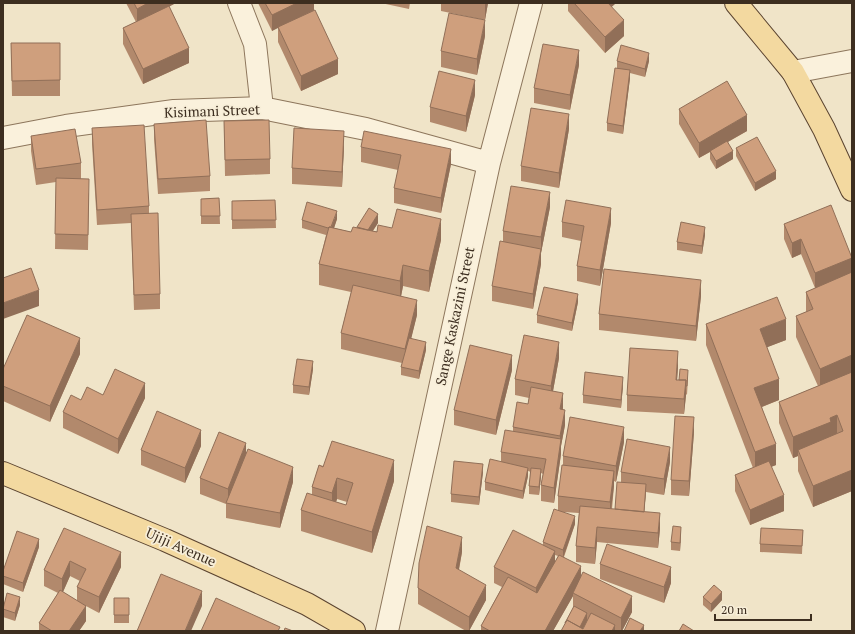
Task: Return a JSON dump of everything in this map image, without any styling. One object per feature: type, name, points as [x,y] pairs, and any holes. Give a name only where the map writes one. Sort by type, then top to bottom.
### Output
[{"type":"main road","points":[[736,3],[793,72],[824,129],[852,190]]},
{"type":"main road","name":"Ujiji Avenue","points":[[3,473],[165,540],[308,604],[354,631]]},
{"type":"street","points":[[239,3],[255,44],[262,108]]},
{"type":"street","name":"Sange Kaskazini Street","points":[[387,631],[489,163],[531,3]]},
{"type":"street","points":[[793,72],[852,61]]},
{"type":"street","name":"Kisimani Street","points":[[3,138],[66,126],[174,111],[262,108],[366,129],[489,163]]},
{"type":"building","points":[[134,3],[148,3],[137,9]]},
{"type":"building","points":[[265,3],[297,3],[272,15]]},
{"type":"building","points":[[574,3],[608,3],[624,20],[605,37]]},
{"type":"building","points":[[169,6],[189,48],[143,69],[123,28]]},
{"type":"building","points":[[315,10],[338,59],[301,76],[278,27]]},
{"type":"building","points":[[449,13],[485,20],[477,59],[441,51]]},
{"type":"building","points":[[11,43],[60,43],[60,80],[12,81]]},
{"type":"building","points":[[543,44],[579,50],[570,95],[534,88]]},
{"type":"building","points":[[621,45],[649,53],[645,69],[617,61]]},
{"type":"building","points":[[615,68],[630,70],[623,126],[607,123]]},
{"type":"building","points":[[439,71],[475,80],[466,116],[430,107]]},
{"type":"building","points":[[727,81],[747,115],[699,143],[679,109]]},
{"type":"building","points":[[531,108],[569,114],[559,173],[521,166]]},
{"type":"building","points":[[206,120],[210,176],[158,179],[154,124]]},
{"type":"building","points":[[269,120],[270,159],[225,160],[224,121]]},
{"type":"building","points":[[144,125],[149,206],[97,210],[92,128]]},
{"type":"building","points":[[294,128],[344,131],[342,172],[292,168]]},
{"type":"building","points":[[75,129],[81,163],[36,169],[31,136]]},
{"type":"building","points":[[364,131],[451,149],[441,198],[394,188],[401,155],[361,147]]},
{"type":"building","points":[[757,137],[776,171],[755,183],[736,148]]},
{"type":"building","points":[[727,141],[733,151],[716,161],[710,151]]},
{"type":"building","points":[[56,178],[89,179],[88,235],[55,234]]},
{"type":"building","points":[[511,186],[550,192],[541,237],[503,231]]},
{"type":"building","points":[[219,198],[220,216],[201,216],[201,199]]},
{"type":"building","points":[[275,200],[276,220],[232,220],[232,201]]},
{"type":"building","points":[[566,200],[611,208],[600,270],[577,266],[584,226],[562,222]]},
{"type":"building","points":[[307,202],[337,211],[331,227],[328,228],[302,220]]},
{"type":"building","points":[[831,205],[852,258],[815,273],[801,239],[792,243],[784,224]]},
{"type":"building","points":[[369,208],[378,214],[368,230],[357,227]]},
{"type":"building","points":[[397,209],[441,219],[429,271],[403,265],[400,281],[319,264],[329,227],[351,232],[353,227],[377,232],[378,225],[392,228]]},
{"type":"building","points":[[158,213],[160,294],[134,295],[131,214]]},
{"type":"building","points":[[681,222],[705,227],[702,246],[677,242]]},
{"type":"building","points":[[500,241],[541,249],[533,294],[492,286]]},
{"type":"building","points":[[31,268],[39,290],[3,303],[3,278]]},
{"type":"building","points":[[604,269],[701,280],[696,326],[599,314]]},
{"type":"building","points":[[852,272],[852,355],[820,369],[796,316],[813,309],[806,292]]},
{"type":"building","points":[[353,285],[417,300],[405,349],[341,333]]},
{"type":"building","points":[[544,287],[578,294],[572,323],[537,315]]},
{"type":"building","points":[[777,297],[786,319],[760,329],[779,379],[754,388],[776,444],[755,452],[706,324]]},
{"type":"building","points":[[27,315],[80,338],[50,406],[3,386],[3,369]]},
{"type":"building","points":[[524,335],[559,342],[551,386],[515,379]]},
{"type":"building","points":[[409,338],[426,342],[419,371],[401,367]]},
{"type":"building","points":[[470,345],[512,355],[496,420],[454,410]]},
{"type":"building","points":[[630,348],[678,351],[676,380],[686,380],[684,399],[627,395]]},
{"type":"building","points":[[297,359],[313,361],[309,387],[293,385]]},
{"type":"building","points":[[115,369],[145,383],[118,439],[63,412],[71,395],[81,400],[87,387],[103,395]]},
{"type":"building","points":[[680,369],[688,370],[687,386],[686,380],[679,380]]},
{"type":"building","points":[[585,372],[623,377],[621,400],[583,395]]},
{"type":"building","points":[[852,372],[852,470],[813,486],[798,450],[843,431],[837,415],[830,418],[831,422],[793,437],[779,402]]},
{"type":"building","points":[[531,387],[563,393],[560,409],[565,410],[560,436],[513,427],[517,402],[528,404]]},
{"type":"building","points":[[157,411],[201,430],[185,468],[141,450]]},
{"type":"building","points":[[675,416],[694,417],[689,481],[671,480]]},
{"type":"building","points":[[570,417],[624,427],[616,466],[563,456]]},
{"type":"building","points":[[505,430],[561,439],[554,488],[541,485],[546,459],[501,452]]},
{"type":"building","points":[[219,432],[246,443],[228,489],[200,478]]},
{"type":"building","points":[[627,439],[670,447],[664,479],[621,472]]},
{"type":"building","points":[[332,441],[394,460],[372,532],[301,510],[307,493],[346,505],[353,483],[337,478],[332,493],[312,487],[319,465],[323,467]]},
{"type":"building","points":[[248,449],[293,467],[280,513],[226,503]]},
{"type":"building","points":[[490,459],[528,468],[523,491],[485,482]]},
{"type":"building","points":[[454,461],[483,464],[479,497],[451,494]]},
{"type":"building","points":[[769,461],[784,495],[750,510],[735,475]]},
{"type":"building","points":[[562,465],[614,471],[610,502],[558,496]]},
{"type":"building","points":[[531,468],[541,469],[539,487],[529,486]]},
{"type":"building","points":[[617,482],[646,484],[644,512],[615,509]]},
{"type":"building","points":[[580,506],[660,513],[658,533],[597,527],[595,548],[576,546]]},
{"type":"building","points":[[554,509],[575,516],[563,550],[543,542]]},
{"type":"building","points":[[427,526],[462,537],[456,568],[486,585],[469,617],[418,588],[419,563]]},
{"type":"building","points":[[673,526],[681,527],[680,543],[671,542]]},
{"type":"building","points":[[64,528],[121,552],[99,597],[77,587],[86,569],[70,561],[62,579],[44,570]]},
{"type":"building","points":[[761,528],[803,530],[802,546],[760,544]]},
{"type":"building","points":[[513,530],[555,551],[536,588],[494,567]]},
{"type":"building","points":[[17,531],[39,539],[23,583],[3,576],[3,571]]},
{"type":"building","points":[[607,544],[671,567],[664,587],[600,564]]},
{"type":"building","points":[[559,555],[581,566],[545,631],[490,631],[481,626],[508,577],[537,593]]},
{"type":"building","points":[[583,572],[632,596],[621,618],[573,593]]},
{"type":"building","points":[[161,574],[202,591],[185,631],[137,631]]},
{"type":"building","points":[[714,585],[722,592],[711,604],[703,597]]},
{"type":"building","points":[[60,590],[86,606],[69,631],[52,631],[39,623]]},
{"type":"building","points":[[7,593],[20,597],[15,613],[3,609]]},
{"type":"building","points":[[114,598],[129,598],[129,615],[114,615]]},
{"type":"building","points":[[216,598],[280,627],[278,631],[201,631]]},
{"type":"building","points":[[574,606],[587,613],[580,627],[567,620],[565,623]]},
{"type":"building","points":[[591,613],[615,625],[612,631],[561,631],[567,620],[583,629]]},
{"type":"building","points":[[630,618],[644,625],[640,631],[624,631]]},
{"type":"building","points":[[683,624],[694,631],[679,631]]},
{"type":"building","points":[[285,628],[293,631],[284,631]]}]
